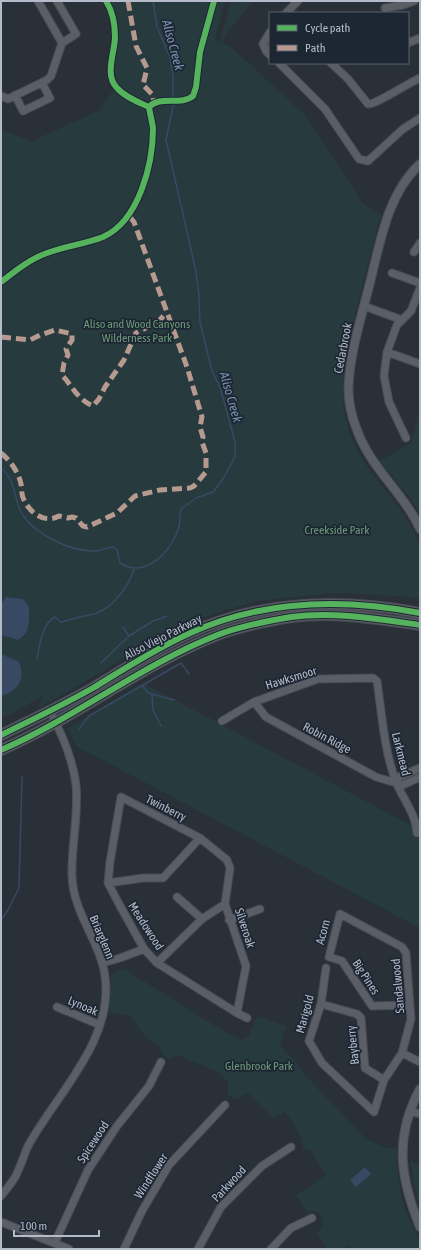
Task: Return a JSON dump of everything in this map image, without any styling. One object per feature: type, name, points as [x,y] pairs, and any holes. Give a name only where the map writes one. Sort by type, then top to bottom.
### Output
[{"type":"main road","name":"Aliso Viejo Parkway","points":[[1,735],[50,711],[182,637],[242,615],[300,605],[326,603],[390,607],[420,613]]},
{"type":"main road","name":"Aliso Viejo Parkway","points":[[1,750],[56,723],[176,654],[220,634],[250,625],[291,617],[314,615],[359,616],[420,625]]},
{"type":"street","points":[[38,1],[62,43]]},
{"type":"street","points":[[1,96],[8,99],[51,76],[62,43],[76,34],[57,1]]},
{"type":"street","points":[[287,12],[298,1]]},
{"type":"street","points":[[385,8],[403,5],[414,1]]},
{"type":"street","points":[[269,34],[264,44],[269,53]]},
{"type":"street","points":[[409,43],[420,38]]},
{"type":"street","points":[[279,64],[325,109],[359,159],[368,161],[373,158],[385,144],[420,118]]},
{"type":"street","points":[[332,64],[348,79],[368,104],[376,104],[402,86],[420,78]]},
{"type":"street","points":[[15,95],[23,111],[50,98],[42,82]]},
{"type":"street","name":"Cedarbrook","points":[[420,164],[401,188],[391,208],[354,343],[348,381],[350,403],[356,430],[371,460],[403,500],[420,529]]},
{"type":"street","points":[[414,252],[420,242]]},
{"type":"street","points":[[392,273],[420,283]]},
{"type":"street","points":[[406,438],[387,397],[384,376],[387,352],[397,325],[411,311],[420,288]]},
{"type":"street","points":[[364,306],[402,320]]},
{"type":"street","points":[[387,352],[420,364]]},
{"type":"street","name":"Hawksmoor","points":[[222,721],[254,702],[318,679],[373,678]]},
{"type":"street","name":"Larkmead","points":[[373,678],[377,681],[386,748],[396,782],[416,823],[417,833]]},
{"type":"street","name":"Robin Ridge","points":[[254,702],[266,717],[376,777],[403,785],[420,777]]},
{"type":"street","name":"Briarglenn","points":[[1,1196],[14,1180],[28,1146],[84,1057],[100,1025],[106,998],[102,963],[76,904],[72,876],[76,785],[68,749],[50,711]]},
{"type":"street","points":[[396,782],[399,777],[420,768]]},
{"type":"street","points":[[407,774],[410,782]]},
{"type":"street","name":"Twinberry","points":[[108,883],[121,797],[200,838]]},
{"type":"street","points":[[108,883],[143,878],[163,878],[200,838]]},
{"type":"street","name":"Silveroak","points":[[200,838],[228,860],[229,864],[225,904],[229,920],[246,966],[237,1013]]},
{"type":"street","name":"Meadowood","points":[[108,883],[144,948],[157,963],[247,1018]]},
{"type":"street","points":[[177,896],[202,919]]},
{"type":"street","points":[[157,963],[202,919],[225,904]]},
{"type":"street","points":[[229,920],[260,909]]},
{"type":"street","name":"Acorn","points":[[329,957],[340,914]]},
{"type":"street","name":"Sandalwood","points":[[340,914],[405,949],[412,1019],[402,1053],[384,1080],[374,1112]]},
{"type":"street","points":[[102,963],[120,958],[144,948]]},
{"type":"street","name":"Big Pines","points":[[329,957],[342,960],[372,1006],[410,1005]]},
{"type":"street","name":"Marigold","points":[[326,968],[321,1004],[309,1041],[322,1063],[374,1112]]},
{"type":"street","name":"Bayberry","points":[[321,1004],[357,1014],[361,1018],[365,1068],[384,1080]]},
{"type":"street","name":"Lynoak","points":[[56,1007],[100,1025]]},
{"type":"street","points":[[402,1053],[420,1062]]},
{"type":"street","name":"Spicewood","points":[[55,1242],[88,1170],[117,1126],[149,1086],[161,1062]]},
{"type":"street","points":[[420,1089],[410,1111],[403,1146],[406,1192],[420,1227]]},
{"type":"street","name":"Windflower","points":[[124,1249],[142,1211],[169,1165],[225,1105]]},
{"type":"street","points":[[410,1111],[420,1114]]},
{"type":"street","name":"Parkwood","points":[[198,1249],[221,1207],[262,1166],[291,1147]]},
{"type":"street","points":[[271,1249],[291,1228],[312,1218]]},
{"type":"street","points":[[1,1222],[55,1242],[69,1249]]},
{"type":"green space","name":"Aliso and Wood Canyons Wilderness Park","points":[[107,1],[225,1],[215,40],[220,42],[232,1],[254,1],[227,32],[222,43],[231,47],[306,116],[363,203],[381,215],[348,345],[344,374],[344,404],[350,434],[357,450],[407,519],[414,534],[420,550],[420,599],[398,596],[333,593],[258,601],[202,618],[167,634],[39,708],[44,695],[15,712],[1,717],[1,130],[32,141],[100,110],[116,86],[112,74],[114,35],[111,14]]},
{"type":"green space","points":[[420,412],[420,514],[408,495],[379,461],[411,443]]},
{"type":"green space","points":[[143,683],[420,830],[420,928],[76,746],[68,728]]},
{"type":"green space","name":"Glenbrook Park","points":[[127,968],[129,972],[222,1030],[242,1040],[248,1037],[257,1016],[286,1026],[280,1046],[302,1069],[305,1075],[365,1138],[386,1148],[397,1148],[400,1192],[404,1206],[418,1238],[419,1249],[352,1249],[350,1245],[340,1249],[327,1249],[317,1233],[323,1225],[320,1214],[313,1211],[306,1211],[296,1195],[326,1175],[310,1150],[303,1149],[303,1144],[299,1134],[285,1112],[274,1118],[248,1093],[236,1099],[228,1095],[228,1082],[216,1071],[180,1056],[176,1055],[170,1059],[162,1054],[160,1047],[144,1035],[130,1016],[109,1012],[111,974]]},
{"type":"green space","points":[[410,1161],[420,1165],[420,1208],[418,1203]]},
{"type":"water","points":[[6,597],[23,599],[29,607],[29,621],[27,630],[18,640],[1,635],[1,604]]},
{"type":"water","points":[[1,654],[19,662],[22,674],[16,688],[1,696]]},
{"type":"water","points":[[365,1167],[371,1174],[356,1187],[350,1180]]},
{"type":"waterway","name":"Aliso Creek","points":[[1,468],[11,481],[19,507],[24,516],[31,525],[40,532],[51,539],[74,548],[97,551],[113,547],[117,550],[120,563],[129,567],[139,568],[148,565],[164,554],[179,527],[181,509],[196,498],[213,492],[223,479],[235,457],[235,442],[221,390],[212,371],[200,322],[196,271],[166,140],[173,107],[173,77],[170,57],[157,27],[153,1]]},
{"type":"waterway","points":[[37,660],[44,630],[51,620],[55,617],[63,622],[74,618],[95,614],[103,610],[109,606],[125,589],[134,569]]},
{"type":"waterway","points":[[123,627],[129,636],[153,621],[167,616]]},
{"type":"waterway","points":[[101,663],[129,636]]},
{"type":"waterway","points":[[79,729],[89,716],[181,663],[189,674]]},
{"type":"waterway","points":[[142,685],[148,693],[174,700]]},
{"type":"waterway","points":[[152,694],[153,710],[161,726]]},
{"type":"waterway","points":[[1,920],[19,888],[22,777]]},
{"type":"marked path","points":[[128,1],[136,46],[147,68],[143,85],[153,95],[154,105]]},
{"type":"marked path","points":[[1,453],[11,463],[16,471],[20,480],[23,498],[34,513],[48,519],[59,516],[76,518],[83,526],[87,527],[117,513],[135,496],[160,490],[190,488],[194,486],[206,472],[206,453],[202,442],[203,437],[200,427],[202,417],[187,367],[134,222],[129,216]]},
{"type":"marked path","points":[[1,337],[30,340],[55,330],[72,334],[72,340],[66,349],[68,355],[64,363],[62,375],[79,396],[93,406],[124,360],[136,333],[159,321],[166,313]]},
{"type":"cycle path","points":[[106,1],[112,14],[115,27],[115,43],[111,63],[111,77],[113,83],[124,94],[149,107]]},
{"type":"cycle path","points":[[149,107],[154,103],[183,100],[193,96],[196,87],[200,52],[214,1]]},
{"type":"cycle path","points":[[1,282],[23,266],[41,256],[103,237],[115,229],[126,218],[135,205],[147,174],[153,128],[149,107]]},
{"type":"cycle path","points":[[1,735],[82,694],[164,646],[188,634],[244,614],[273,608],[332,604],[391,608],[420,613]]},
{"type":"cycle path","points":[[1,750],[29,737],[164,660],[191,646],[220,634],[264,622],[307,615],[356,616],[420,625]]},
{"type":"park label","name":"Creekside Park","points":[[337,530]]}]
